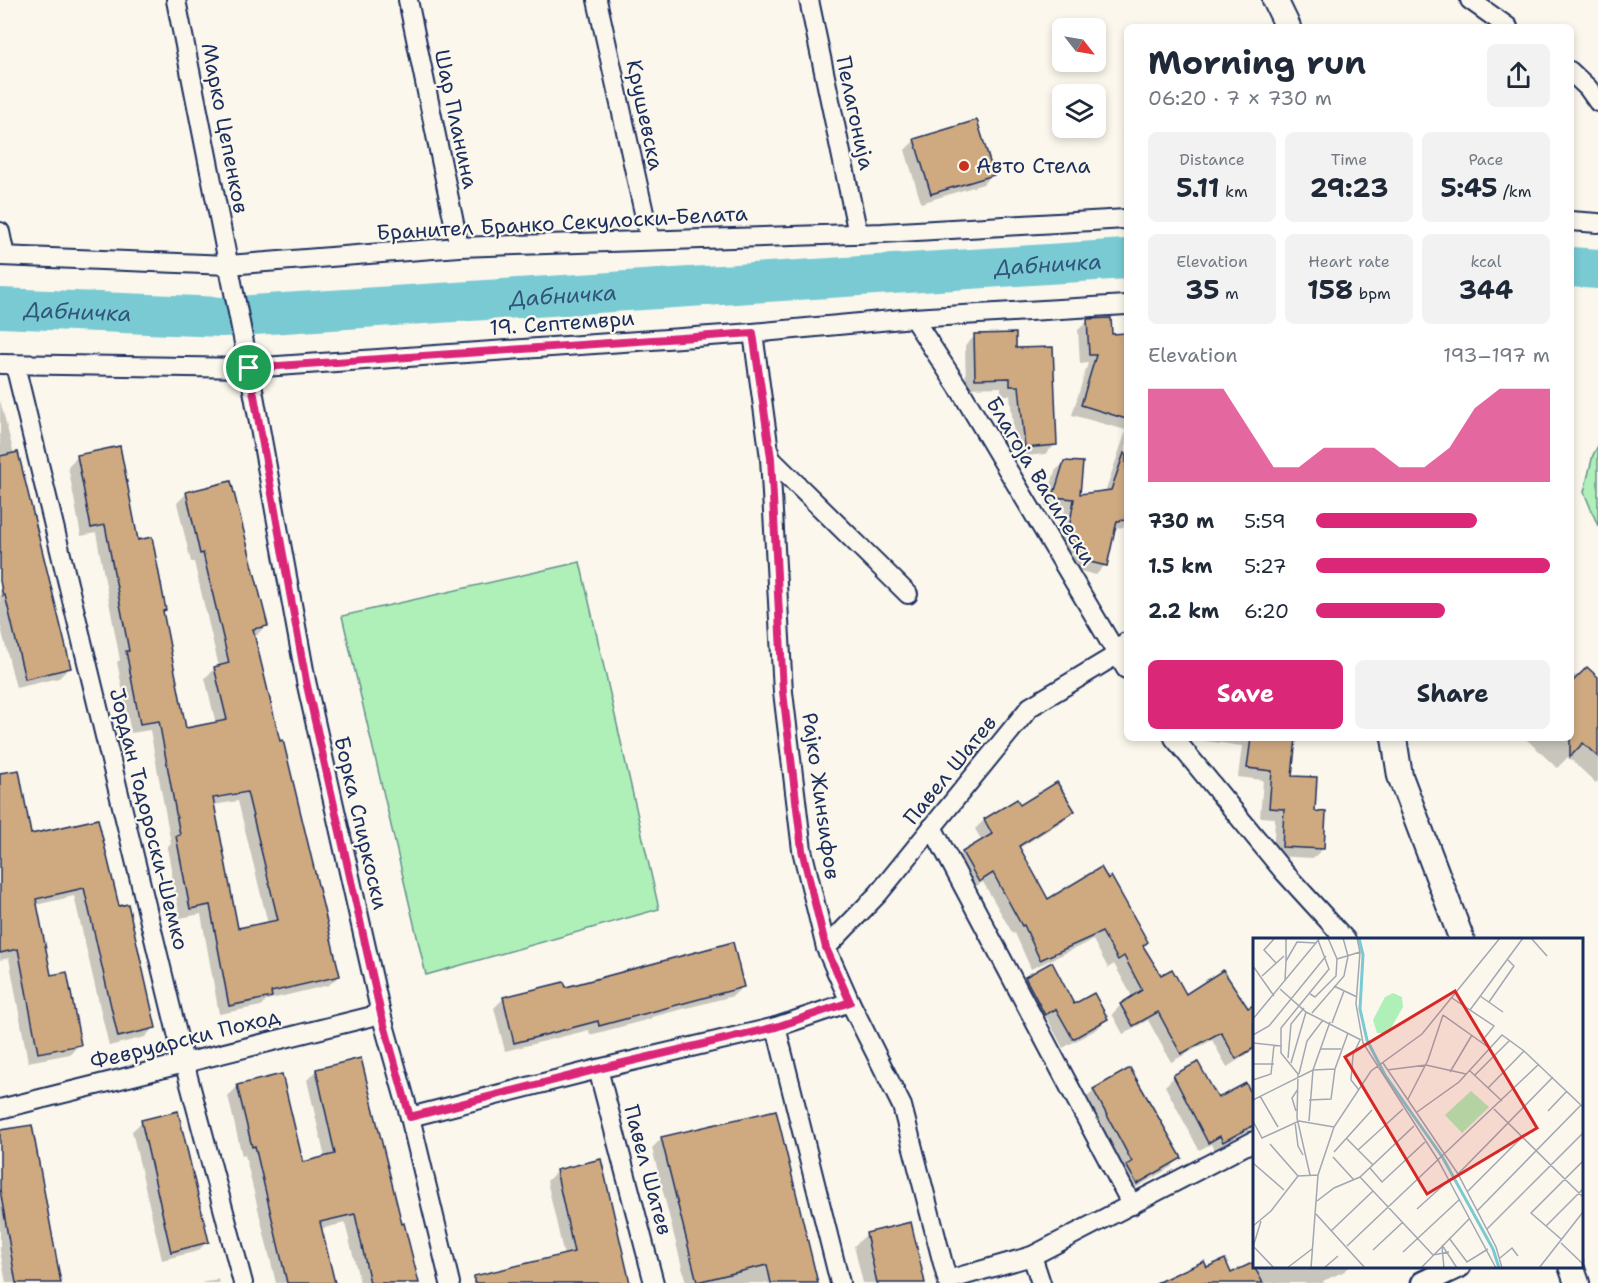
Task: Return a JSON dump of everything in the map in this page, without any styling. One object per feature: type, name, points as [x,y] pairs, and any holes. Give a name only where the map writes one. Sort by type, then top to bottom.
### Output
[{"type":"main road","points":[[1275,0],[1287,24]]},
{"type":"main road","points":[[1395,741],[1401,776],[1462,938]]},
{"type":"main road","points":[[1572,1268],[1577,1283]]},
{"type":"street","name":"Марко Цепенков","points":[[176,0],[249,368]]},
{"type":"street","name":"Шар Планина","points":[[408,0],[459,247]]},
{"type":"street","name":"Крушевска","points":[[597,0],[650,240]]},
{"type":"street","name":"Пелагонија","points":[[809,0],[858,234]]},
{"type":"street","points":[[1470,0],[1504,24]]},
{"type":"street","points":[[1574,75],[1598,102]]},
{"type":"street","name":"Бранител Бранко Секулоски-Белата","points":[[2,256],[230,265],[459,247],[858,234],[1124,219]]},
{"type":"street","points":[[1574,221],[1598,223]]},
{"type":"street","points":[[0,232],[2,256]]},
{"type":"street","name":"19. Септември","points":[[8,364],[249,368],[1124,304]]},
{"type":"street","name":"Благоја Василески","points":[[913,318],[1124,655]]},
{"type":"street","name":"Рајко Жинѕифов","points":[[753,333],[771,458],[786,714],[802,850],[826,948],[902,1106],[948,1281],[1032,1256],[1253,1142]]},
{"type":"street","name":"Јордан Тодороски-Шемко","points":[[8,364],[184,1062],[243,1283]]},
{"type":"street","name":"Борка Спиркоски","points":[[249,368],[306,681],[381,1014],[410,1117],[450,1283]]},
{"type":"street","points":[[771,458],[908,594]]},
{"type":"street","name":"Павел Шатев","points":[[826,948],[878,894],[1030,707],[1124,655]]},
{"type":"street","points":[[1176,741],[1284,872],[1345,938]]},
{"type":"street","points":[[932,827],[1132,1205]]},
{"type":"street","points":[[410,1117],[776,1027],[850,1002]]},
{"type":"street","name":"Февруарски Поход","points":[[0,1109],[381,1014]]},
{"type":"street","points":[[776,1027],[840,1283]]},
{"type":"street","name":"Павел Шатев","points":[[598,1069],[654,1283]]},
{"type":"street","points":[[1032,1256],[1041,1283]]},
{"type":"street","points":[[1424,1283],[1455,1268]]},
{"type":"green space","points":[[1598,446],[1598,526],[1584,492],[1593,455]]},
{"type":"green space","points":[[580,562],[659,909],[426,975],[342,616]]},
{"type":"building","points":[[977,120],[994,175],[931,194],[914,139]]},
{"type":"building","points":[[1111,318],[1112,334],[1124,333],[1124,418],[1081,405],[1096,355],[1089,355],[1087,319]]},
{"type":"building","points":[[1016,333],[1016,348],[1053,347],[1057,445],[1025,448],[1019,386],[1010,386],[1010,378],[975,379],[974,334]]},
{"type":"building","points":[[120,446],[138,540],[152,537],[166,610],[163,611],[186,728],[227,720],[214,667],[229,663],[186,492],[231,481],[268,626],[253,629],[280,741],[283,740],[340,976],[271,992],[272,997],[229,1006],[210,905],[190,909],[176,836],[180,835],[159,721],[140,724],[126,651],[129,651],[105,525],[91,528],[77,455]],"holes":[[[247,792],[278,920],[238,928],[213,798]]]},
{"type":"building","points":[[18,452],[71,668],[25,679],[0,581],[0,456]]},
{"type":"building","points":[[1124,453],[1124,520],[1117,521],[1107,566],[1077,559],[1081,544],[1067,541],[1074,499],[1053,497],[1064,461],[1083,462],[1080,494],[1111,490]]},
{"type":"building","points":[[1587,667],[1598,677],[1598,757],[1583,743],[1570,757],[1570,741],[1574,741],[1574,680]]},
{"type":"building","points":[[1251,741],[1296,741],[1292,776],[1317,777],[1315,811],[1326,812],[1324,849],[1282,847],[1284,809],[1269,808],[1272,771],[1247,768]]},
{"type":"building","points":[[19,770],[31,834],[98,819],[119,906],[128,904],[156,1028],[118,1037],[84,888],[36,899],[51,975],[67,972],[81,1045],[38,1053],[18,949],[0,953],[0,773]]},
{"type":"building","points":[[1057,782],[1075,811],[1019,846],[1048,899],[1101,867],[1108,879],[1111,876],[1148,942],[1143,946],[1161,975],[1172,969],[1186,994],[1223,970],[1248,1008],[1253,1006],[1253,1049],[1236,1059],[1221,1032],[1181,1054],[1158,1012],[1133,1026],[1120,1004],[1142,990],[1124,956],[1118,960],[1102,932],[1040,960],[1024,925],[1022,926],[993,873],[979,882],[962,852],[992,834],[984,819],[1017,799],[1020,805]]},
{"type":"building","points":[[733,942],[744,987],[599,1026],[598,1021],[514,1043],[503,997],[564,982],[566,987]]},
{"type":"building","points":[[1052,962],[1074,1004],[1094,993],[1108,1019],[1073,1039],[1056,1009],[1045,1015],[1025,977]]},
{"type":"building","points":[[361,1058],[419,1283],[370,1283],[355,1214],[320,1222],[335,1283],[287,1283],[255,1146],[252,1147],[237,1085],[282,1074],[303,1162],[335,1154],[316,1069]]},
{"type":"building","points":[[1198,1062],[1218,1098],[1246,1083],[1253,1097],[1253,1126],[1223,1142],[1220,1136],[1208,1143],[1173,1075]]},
{"type":"building","points":[[1130,1068],[1182,1158],[1137,1184],[1126,1165],[1132,1162],[1093,1089]]},
{"type":"building","points":[[776,1110],[818,1283],[771,1283],[767,1265],[697,1282],[661,1137]]},
{"type":"building","points":[[178,1111],[209,1242],[171,1252],[141,1120]]},
{"type":"building","points":[[32,1125],[61,1283],[16,1283],[0,1190],[0,1130]]},
{"type":"building","points":[[601,1159],[630,1283],[474,1283],[474,1276],[574,1252],[556,1170]]},
{"type":"building","points":[[911,1222],[925,1283],[877,1283],[866,1233]]},
{"type":"building","points":[[1225,1259],[1231,1273],[1252,1263],[1263,1283],[1156,1283],[1204,1261],[1207,1267]]},
{"type":"waterway","name":"Дабничка","points":[[0,308],[222,317],[1124,259]]},
{"type":"waterway","name":"Дабничка","points":[[1574,267],[1598,269]]},
{"type":"place","name":"Авто Стела","points":[[964,166]]},
{"type":"route","points":[[753,333],[771,458],[783,692],[802,850],[826,948],[850,1002],[776,1027],[410,1117],[381,1014],[306,681],[249,368],[753,333]]}]
